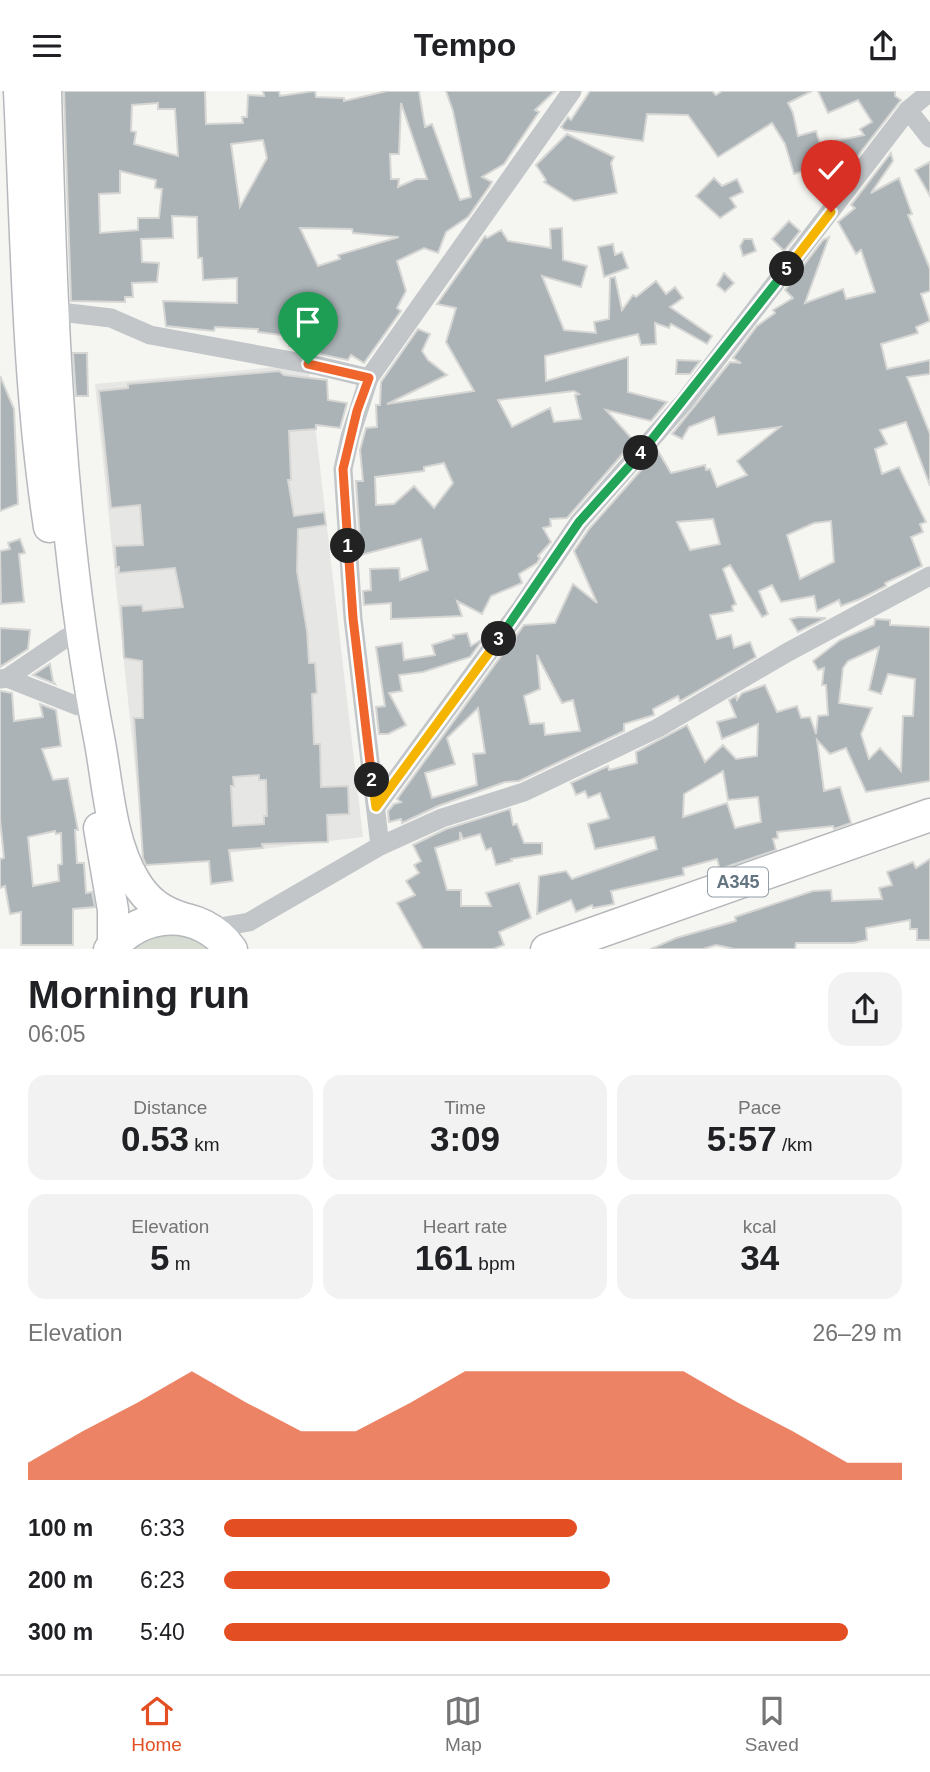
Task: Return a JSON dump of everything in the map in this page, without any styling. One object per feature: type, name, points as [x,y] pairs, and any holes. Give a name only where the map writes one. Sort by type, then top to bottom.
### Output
[{"type":"highway","name":"A345","points":[[550,949],[930,815]]},
{"type":"highway","name":"A345","points":[[589,949],[930,831]]},
{"type":"highway","points":[[111,947],[137,925],[167,917],[194,922],[230,949]]},
{"type":"main road","points":[[19,91],[40,468],[113,910],[111,947]]},
{"type":"main road","points":[[46,91],[52,311],[69,543],[88,675],[114,814],[134,880],[163,912],[194,922]]},
{"type":"street","points":[[380,846],[353,618],[343,469],[357,411],[369,378],[572,91]]},
{"type":"street","points":[[376,807],[521,608],[579,522],[684,402],[908,110],[930,92]]},
{"type":"street","points":[[908,110],[930,138]]},
{"type":"street","points":[[52,311],[111,317],[150,335],[319,366],[369,378]]},
{"type":"street","points":[[194,922],[220,927],[249,922],[380,846],[442,818],[524,792],[658,728],[788,652],[930,576]]},
{"type":"street","points":[[3,678],[66,638]]},
{"type":"street","points":[[3,678],[78,706]]},
{"type":"street","points":[[240,949],[249,922]]},
{"type":"shaded area","points":[[308,364],[363,837],[145,863],[95,384]]},
{"type":"shaded area","points":[[157,932],[196,937],[212,949],[128,949]]},
{"type":"building","points":[[64,91],[205,91],[206,124],[243,123],[242,117],[247,117],[248,95],[264,96],[263,91],[279,91],[280,96],[315,91],[316,97],[344,98],[344,101],[387,91],[419,91],[425,127],[432,124],[460,200],[471,197],[453,111],[446,91],[555,91],[535,110],[539,112],[504,164],[482,177],[492,182],[468,217],[446,232],[438,253],[424,248],[397,261],[406,291],[397,308],[401,311],[364,363],[351,355],[348,360],[319,354],[321,347],[289,346],[290,336],[258,332],[258,329],[215,327],[214,331],[166,326],[163,301],[237,303],[237,278],[203,280],[202,258],[198,258],[197,217],[172,216],[173,238],[141,239],[142,262],[159,263],[157,282],[132,283],[133,297],[125,297],[125,302],[71,301]],"holes":[[[158,103],[158,109],[175,109],[178,156],[134,144],[136,132],[131,131],[132,105]],[[401,103],[427,179],[416,179],[398,187],[399,179],[391,179],[390,154],[399,154]],[[263,140],[267,158],[240,207],[231,144]],[[120,171],[156,180],[155,188],[162,189],[159,218],[138,218],[138,230],[100,233],[99,194],[120,193]],[[300,228],[352,229],[353,233],[399,237],[338,255],[340,259],[318,266]]]},
{"type":"building","points":[[590,91],[712,91],[716,95],[722,91],[812,91],[788,103],[798,136],[816,131],[820,144],[864,135],[860,129],[872,122],[858,100],[828,113],[818,91],[895,91],[895,96],[901,100],[832,189],[820,177],[826,164],[794,174],[785,144],[772,123],[718,157],[688,115],[647,114],[643,141],[565,130],[561,127],[568,117],[571,120]]},
{"type":"building","points":[[567,134],[614,157],[611,163],[617,193],[574,201],[544,182],[546,180],[536,165]]},
{"type":"building","points":[[891,153],[893,161],[871,193],[899,178],[912,214],[908,215],[930,269],[930,291],[921,294],[930,321],[916,327],[918,333],[881,344],[887,369],[930,360],[930,374],[907,377],[930,434],[930,486],[906,422],[880,430],[887,444],[875,449],[882,474],[899,467],[926,522],[920,524],[923,532],[911,537],[922,566],[885,583],[886,586],[860,599],[841,606],[839,600],[817,611],[814,596],[781,602],[772,585],[759,591],[768,614],[762,617],[730,565],[723,569],[736,604],[732,606],[733,611],[710,615],[717,639],[731,635],[734,648],[750,642],[756,657],[680,701],[678,696],[653,709],[654,715],[624,724],[624,731],[519,781],[505,782],[438,806],[402,823],[401,819],[389,822],[388,811],[394,804],[401,802],[397,799],[512,641],[515,643],[516,636],[524,625],[555,623],[573,584],[597,603],[574,551],[589,529],[658,451],[671,473],[705,465],[706,470],[710,469],[717,487],[747,475],[737,461],[780,427],[718,435],[714,417],[689,427],[682,439],[672,434],[730,362],[741,363],[733,358],[757,326],[775,313],[773,310],[793,298],[785,290],[823,240],[829,237],[805,303],[843,289],[846,299],[875,292],[861,250],[856,254],[838,222],[855,208],[851,205]],"holes":[[[713,519],[720,544],[690,550],[677,522]],[[831,521],[834,562],[800,579],[787,535],[814,523]],[[537,655],[562,703],[573,700],[580,731],[545,735],[544,723],[530,724],[524,696],[540,689]],[[478,708],[485,753],[473,754],[477,785],[432,798],[425,773],[455,764],[447,738]]]},
{"type":"building","points":[[930,162],[930,196],[915,170]]},
{"type":"building","points":[[714,178],[722,186],[737,179],[743,192],[730,198],[736,207],[720,218],[696,196]]},
{"type":"building","points":[[789,221],[800,231],[784,251],[772,239]]},
{"type":"building","points":[[562,228],[563,260],[587,266],[581,287],[542,276],[564,330],[596,333],[594,322],[609,319],[610,278],[615,277],[622,310],[633,295],[636,297],[656,281],[666,294],[675,287],[683,298],[670,307],[712,336],[707,344],[671,324],[669,328],[655,323],[656,344],[641,345],[638,334],[545,356],[546,381],[628,357],[628,392],[667,402],[651,421],[606,410],[634,441],[567,518],[550,519],[551,526],[543,528],[551,542],[538,556],[540,558],[537,563],[519,574],[522,583],[491,596],[482,614],[457,601],[462,616],[391,619],[391,603],[364,605],[363,591],[371,590],[370,569],[399,568],[400,580],[428,570],[421,539],[361,555],[356,481],[363,481],[360,450],[366,428],[377,427],[376,405],[380,405],[381,382],[418,329],[430,334],[422,351],[428,360],[447,375],[387,404],[474,391],[446,342],[456,308],[437,304],[485,236],[487,238],[501,230],[508,241],[551,248],[550,229]],"holes":[[[574,391],[579,394],[575,395],[581,419],[554,422],[550,408],[512,427],[498,400]],[[444,463],[453,483],[434,508],[414,486],[394,504],[376,505],[375,477],[424,471],[424,467]]]},
{"type":"building","points":[[744,239],[752,239],[756,251],[743,256],[740,246]]},
{"type":"building","points":[[613,244],[615,255],[622,252],[628,268],[604,277],[598,247]]},
{"type":"building","points":[[724,273],[734,283],[725,292],[717,285]]},
{"type":"building","points":[[73,353],[87,353],[88,396],[76,396]]},
{"type":"building","points":[[677,360],[700,361],[690,374],[676,374]]},
{"type":"building","points":[[279,371],[284,375],[327,380],[328,400],[347,403],[340,428],[316,425],[316,429],[289,431],[291,480],[288,480],[294,516],[324,512],[326,525],[298,529],[297,571],[307,631],[309,663],[315,663],[317,693],[312,694],[314,744],[320,744],[321,787],[348,786],[349,814],[327,815],[328,842],[262,844],[263,848],[229,850],[233,881],[211,884],[209,861],[146,865],[143,858],[134,718],[143,718],[142,661],[124,658],[121,606],[142,605],[143,611],[183,607],[175,568],[119,573],[119,567],[116,567],[115,546],[143,545],[140,505],[111,508],[99,391],[128,388],[128,384]],"holes":[[[259,775],[259,780],[266,780],[267,816],[264,816],[264,824],[233,826],[233,777]]]},
{"type":"building","points":[[0,376],[14,409],[18,504],[0,511]]},
{"type":"building","points":[[20,539],[25,553],[19,554],[24,602],[1,604],[0,551],[10,549],[8,543]]},
{"type":"building","points":[[826,618],[798,632],[790,619]]},
{"type":"building","points":[[875,619],[890,620],[890,625],[930,627],[930,781],[866,792],[846,748],[830,754],[817,740],[824,791],[840,787],[851,823],[834,829],[833,826],[777,832],[778,838],[773,839],[776,850],[720,869],[717,859],[683,868],[684,875],[611,891],[614,904],[593,908],[592,905],[576,912],[571,900],[537,914],[539,876],[566,871],[572,879],[657,849],[654,837],[595,849],[588,824],[609,818],[600,793],[588,798],[585,791],[576,795],[571,783],[608,766],[609,770],[637,763],[636,752],[687,725],[705,762],[723,745],[736,759],[757,756],[758,724],[722,739],[717,722],[736,717],[729,700],[736,696],[737,700],[742,693],[765,685],[777,712],[797,706],[801,718],[810,717],[816,734],[818,716],[828,715],[826,685],[822,685],[824,668],[818,670],[813,661],[840,640],[874,625]],"holes":[[[879,647],[869,690],[881,694],[888,674],[915,679],[913,716],[903,716],[901,771],[880,748],[869,759],[861,734],[872,708],[839,703],[843,668],[848,661]],[[723,771],[728,800],[758,797],[761,822],[735,828],[727,803],[683,817],[684,794]]]},
{"type":"building","points":[[0,628],[30,630],[28,649],[0,667]]},
{"type":"building","points":[[467,633],[471,646],[484,638],[470,657],[423,672],[399,675],[402,691],[389,693],[406,725],[388,734],[379,734],[376,707],[385,706],[376,647],[402,643],[404,660],[435,655],[432,645],[454,638],[453,635]]},
{"type":"building","points":[[50,664],[53,681],[55,684],[33,675]]},
{"type":"building","points":[[0,691],[12,693],[14,721],[43,717],[40,704],[56,710],[61,746],[42,749],[53,780],[68,778],[78,830],[75,830],[77,863],[84,863],[86,893],[92,892],[95,907],[73,909],[73,945],[21,945],[21,912],[10,914],[5,886],[0,888],[0,859],[4,858],[0,819]],"holes":[[[55,831],[56,834],[61,833],[62,864],[58,865],[59,881],[33,886],[28,837]]]},
{"type":"building","points":[[510,809],[513,825],[517,824],[524,843],[542,843],[542,854],[511,859],[512,861],[496,865],[491,848],[486,850],[480,834],[463,839],[460,832],[460,840],[435,848],[447,890],[461,890],[461,906],[491,906],[486,893],[519,883],[531,918],[499,932],[504,945],[493,949],[423,949],[397,903],[415,895],[406,881],[419,873],[414,865],[421,861],[413,845],[446,829]]},
{"type":"building","points":[[930,859],[930,940],[917,940],[917,929],[910,929],[910,920],[866,928],[867,940],[854,943],[796,943],[795,949],[735,949],[716,945],[703,949],[651,949],[676,938],[736,921],[735,917],[813,891],[831,890],[832,901],[882,899],[879,888],[892,885],[887,872],[913,862],[916,868]]},
{"type":"route","points":[[308,364],[369,378],[349,437],[343,469],[353,618],[376,807],[521,608],[579,522],[684,402],[831,212]]}]
